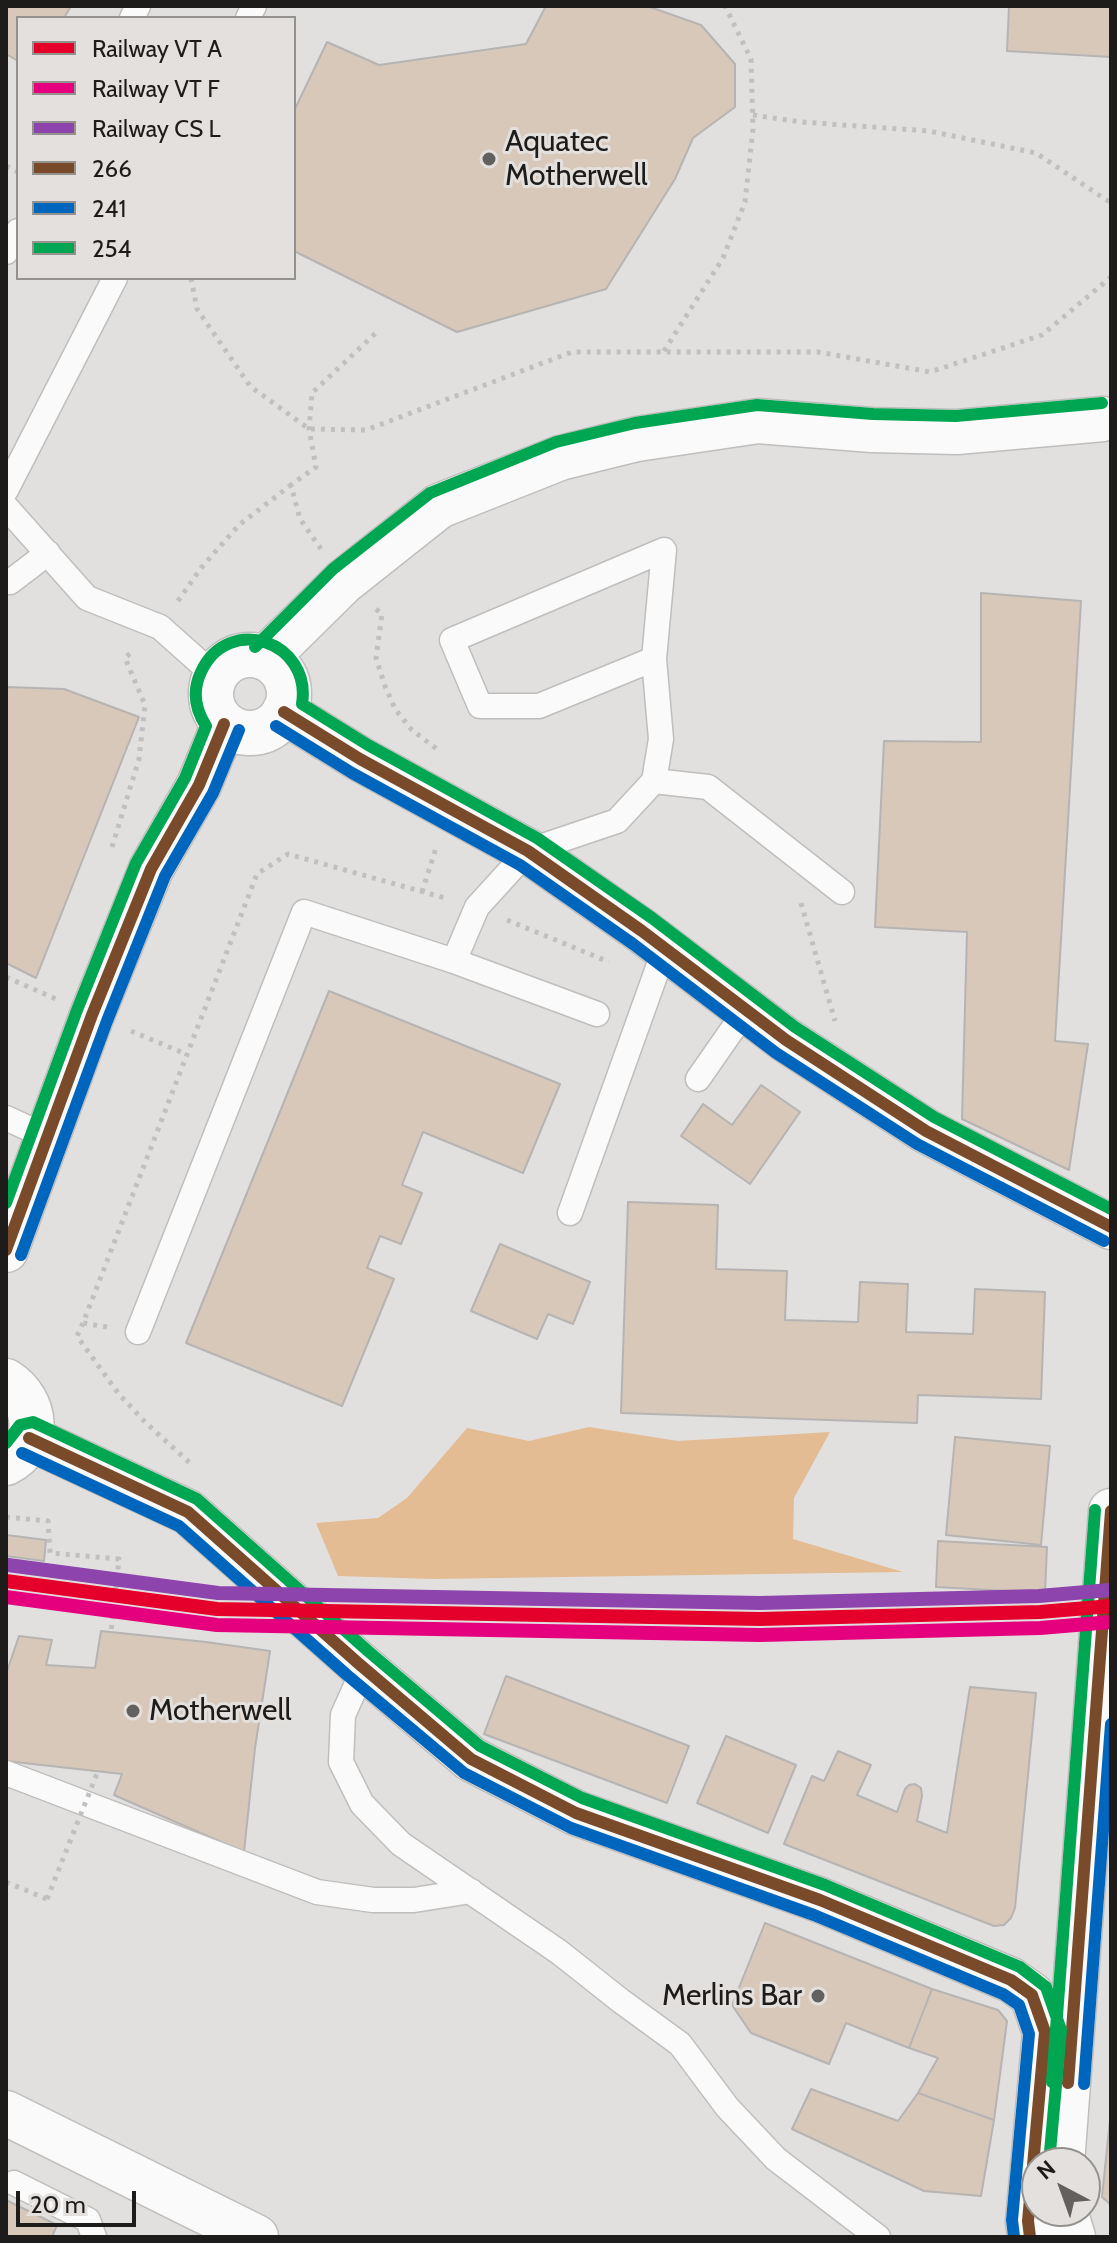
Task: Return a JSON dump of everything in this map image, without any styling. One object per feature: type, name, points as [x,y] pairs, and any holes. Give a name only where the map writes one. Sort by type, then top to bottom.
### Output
[{"type":"main road","points":[[266,658],[343,582],[439,506],[560,458],[637,439],[758,421],[872,430],[957,432],[1037,427],[1108,415]]},
{"type":"main road","points":[[243,655],[266,658],[283,673],[288,686],[289,698],[284,712],[275,723],[258,732],[245,733],[231,729],[214,711],[210,696],[215,676],[222,666],[243,655]]},
{"type":"main road","points":[[284,712],[360,759],[528,851],[654,940],[786,1040],[926,1131],[1111,1227]]},
{"type":"main road","points":[[6,1250],[92,1015],[151,869],[199,785],[224,724]]},
{"type":"main road","points":[[6,1381],[16,1388],[29,1408],[33,1423],[18,1451],[188,1512],[471,1759],[576,1813],[820,1900],[1011,1980],[1032,1995],[1045,2032],[1028,2221],[1030,2237]]},
{"type":"main road","points":[[1065,2147],[1093,1989],[1100,1677],[1110,1523]]},
{"type":"main road","points":[[6,2113],[256,2237]]},
{"type":"lane","points":[[6,252],[16,234]]},
{"type":"lane","points":[[6,490],[114,280]]},
{"type":"lane","points":[[6,507],[87,598],[160,627],[215,676]]},
{"type":"lane","points":[[454,961],[477,907],[528,851],[617,821],[654,781],[661,739],[654,659],[664,550],[452,640],[480,706],[539,706],[654,659]]},
{"type":"lane","points":[[6,581],[10,582],[48,553]]},
{"type":"lane","points":[[654,781],[708,787],[842,892]]},
{"type":"lane","points":[[138,1332],[304,912],[454,961],[597,1014]]},
{"type":"lane","points":[[570,1213],[654,940]]},
{"type":"lane","points":[[698,1079],[746,1010]]},
{"type":"lane","points":[[6,1118],[47,1137]]},
{"type":"lane","points":[[361,1666],[343,1715],[341,1762],[362,1804],[401,1844],[559,1952],[680,2044],[727,2107],[776,2159],[878,2237]]},
{"type":"lane","points":[[6,1773],[317,1892],[373,1900],[414,1900],[471,1891]]},
{"type":"lane","points":[[14,2183],[88,2220],[94,2237]]},
{"type":"path","points":[[664,351],[723,258],[745,202],[753,115],[751,59],[725,6]]},
{"type":"path","points":[[753,115],[801,122],[929,131],[1036,153],[1111,203]]},
{"type":"path","points":[[191,280],[197,309],[250,386],[309,429],[366,430],[572,352],[818,352],[930,372],[1042,335],[1111,277]]},
{"type":"path","points":[[109,856],[139,759],[145,705],[125,658],[160,627],[201,568],[239,525],[316,467],[309,429],[312,393],[378,331]]},
{"type":"path","points":[[291,485],[300,519],[343,582],[382,614],[376,658],[395,709],[412,730],[445,756]]},
{"type":"path","points":[[785,848],[836,1022]]},
{"type":"path","points":[[6,977],[186,1054]]},
{"type":"path","points":[[83,1323],[77,1336],[118,1393],[212,1483],[188,1512]]},
{"type":"path","points":[[6,1517],[48,1521],[50,1553],[119,1559],[111,1632]]},
{"type":"path","points":[[6,1882],[47,1899],[98,1771]]},
{"type":"shaded area","points":[[589,1427],[678,1441],[830,1432],[794,1498],[793,1539],[903,1572],[432,1579],[338,1576],[316,1523],[378,1518],[407,1498],[467,1428],[529,1441]]},
{"type":"building","points":[[6,6],[71,6],[65,16],[16,16],[16,60],[6,54]]},
{"type":"building","name":"Aquatec Motherwell","points":[[546,6],[647,6],[701,25],[735,64],[735,107],[693,138],[675,179],[606,289],[457,332],[296,252],[296,107],[327,42],[379,65],[526,44]]},
{"type":"building","points":[[1009,6],[1111,6],[1111,57],[1007,51]]},
{"type":"building","points":[[981,593],[1081,601],[1055,1041],[1088,1044],[1069,1170],[962,1119],[967,932],[875,927],[884,741],[981,742]]},
{"type":"building","points":[[6,687],[64,689],[139,717],[36,978],[6,963]]},
{"type":"building","points":[[329,991],[560,1084],[523,1173],[423,1132],[402,1185],[422,1193],[401,1244],[380,1236],[367,1268],[394,1279],[342,1406],[186,1343]]},
{"type":"building","points":[[761,1085],[800,1112],[750,1184],[681,1136],[703,1104],[732,1125]]},
{"type":"building","points":[[628,1202],[718,1205],[716,1269],[787,1271],[785,1320],[858,1322],[860,1282],[908,1284],[906,1332],[973,1334],[975,1289],[1045,1292],[1041,1399],[918,1395],[917,1423],[621,1413]]},
{"type":"building","points":[[500,1244],[590,1282],[573,1324],[548,1314],[537,1339],[471,1311]]},
{"type":"building","points":[[955,1437],[1050,1446],[1041,1545],[946,1535]]},
{"type":"building","points":[[6,1535],[46,1540],[44,1561],[6,1556]]},
{"type":"building","points":[[938,1541],[1047,1547],[1045,1593],[936,1587]]},
{"type":"building","name":"Motherwell","points":[[101,1631],[270,1651],[255,1748],[244,1852],[114,1795],[122,1774],[6,1761],[6,1674],[19,1636],[52,1640],[46,1665],[95,1668]]},
{"type":"building","points":[[506,1676],[689,1746],[667,1803],[484,1734]]},
{"type":"building","points":[[970,1687],[1036,1693],[1015,1908],[1004,1925],[994,1926],[784,1844],[812,1776],[824,1781],[838,1751],[871,1765],[857,1795],[897,1812],[905,1789],[915,1784],[921,1788],[922,1796],[917,1821],[947,1833]]},
{"type":"building","points":[[726,1736],[796,1765],[768,1833],[697,1803]]},
{"type":"building","points":[[765,1923],[932,1989],[909,2048],[846,2023],[829,2064],[751,2033],[732,2005]]},
{"type":"building","points":[[932,1989],[998,2010],[1007,2021],[994,2120],[918,2093],[938,2058],[909,2048]]},
{"type":"building","points":[[811,2089],[898,2121],[918,2093],[994,2120],[981,2196],[924,2191],[792,2129]]},
{"type":"building","points":[[1111,2110],[1111,2205],[1102,2197]]},
{"type":"building","points":[[6,2200],[57,2225],[52,2237],[6,2237]]},
{"type":"transit line","name":"254","points":[[255,647],[333,569],[430,493],[556,442],[635,423],[757,405],[873,414],[956,416],[1102,403]]},
{"type":"transit line","name":"254","points":[[6,1203],[77,1010],[136,863],[185,778],[206,726],[196,700],[196,686],[201,672],[214,654],[230,643],[247,640],[265,642],[282,651],[294,664],[302,682],[302,704],[368,745],[537,838],[652,918],[795,1027],[934,1117],[1111,1209]]},
{"type":"transit line","name":"266","points":[[284,712],[360,759],[528,851],[642,931],[786,1040],[926,1131],[1111,1227]]},
{"type":"transit line","name":"266","points":[[6,1250],[92,1015],[151,869],[199,785],[224,724]]},
{"type":"transit line","name":"241","points":[[276,726],[352,773],[520,865],[633,944],[776,1053],[917,1144],[1104,1241]]},
{"type":"transit line","name":"241","points":[[21,1255],[107,1021],[165,876],[213,793],[239,730]]},
{"type":"transit line","name":"254","points":[[6,1443],[20,1425],[33,1422],[197,1499],[480,1746],[582,1798],[825,1885],[1020,1967],[1046,1987],[1061,2030],[1050,2147]]},
{"type":"transit line","name":"266","points":[[29,1438],[188,1512],[471,1759],[576,1813],[820,1900],[1011,1980],[1032,1995],[1045,2032],[1028,2221],[1030,2237]]},
{"type":"transit line","name":"241","points":[[22,1453],[179,1526],[347,1675],[464,1773],[571,1828],[814,1915],[1003,1994],[1019,2005],[1029,2034],[1012,2220],[1014,2237]]},
{"type":"transit line","name":"254","points":[[1052,2082],[1095,1510]]},
{"type":"transit line","name":"266","points":[[1068,2083],[1111,1511]]},
{"type":"transit line","points":[[8,1565],[218,1593],[760,1603],[1039,1596],[1110,1590]]},
{"type":"transit line","points":[[6,1581],[217,1609],[760,1619],[1040,1612],[1111,1606]]},
{"type":"transit line","points":[[6,1597],[217,1625],[760,1635],[1040,1628],[1111,1622]]},
{"type":"transit line","name":"241","points":[[1084,2084],[1111,1724]]},
{"type":"place","name":"Aquatec Motherwell","points":[[489,159]]},
{"type":"place","name":"Motherwell","points":[[133,1711]]},
{"type":"place","name":"Merlins Bar","points":[[818,1996]]}]
